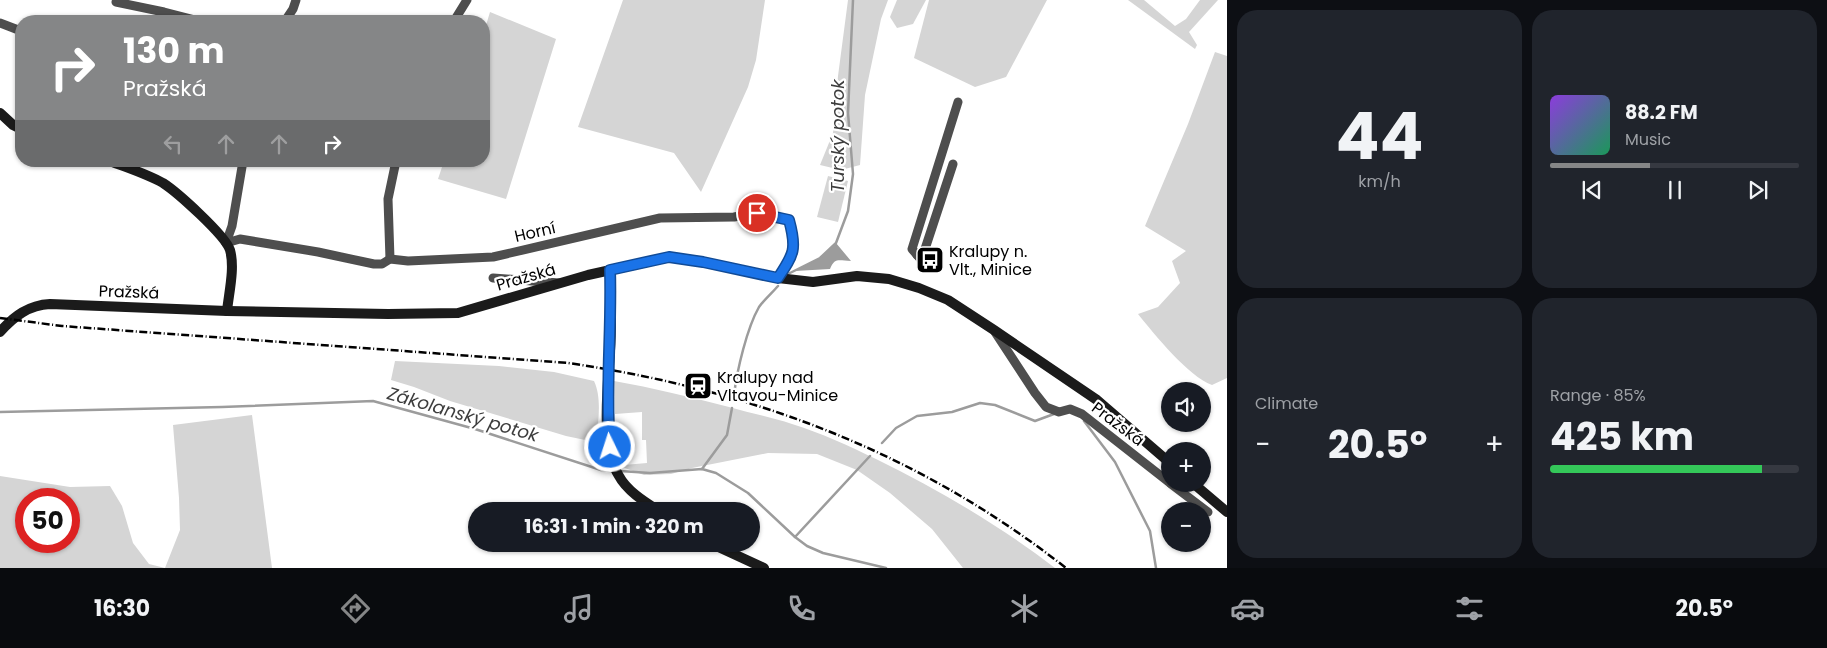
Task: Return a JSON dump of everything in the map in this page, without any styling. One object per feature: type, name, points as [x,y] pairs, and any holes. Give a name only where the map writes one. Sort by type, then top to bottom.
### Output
[{"type":"main road","points":[[0,113],[15,127]]},
{"type":"main road","points":[[125,167],[162,182],[173,190],[226,242],[231,258],[227,311]]},
{"type":"main road","name":"Pražská","points":[[0,332],[14,316],[39,305],[50,304],[227,311],[388,314],[458,313],[610,270],[669,257],[703,262],[778,278],[813,282],[857,276],[889,279],[920,288],[948,300],[1097,400],[1161,455]]},
{"type":"main road","points":[[610,270],[610,352],[607,409],[610,450],[618,475],[625,485],[647,502]]},
{"type":"main road","points":[[1203,492],[1227,512]]},
{"type":"main road","points":[[729,552],[764,568]]},
{"type":"street","points":[[117,0],[116,2],[160,15]]},
{"type":"street","points":[[289,15],[296,0]]},
{"type":"street","points":[[458,15],[467,0]]},
{"type":"street","points":[[0,23],[15,29]]},
{"type":"street","points":[[924,263],[912,250],[958,102]]},
{"type":"street","points":[[917,256],[924,252],[953,164]]},
{"type":"street","points":[[226,242],[232,226],[241,167]]},
{"type":"street","points":[[390,259],[388,199],[395,167]]},
{"type":"street","name":"Horní","points":[[226,242],[240,239],[318,252],[374,264],[382,264],[390,259],[408,261],[493,258],[660,218],[734,217],[757,213],[789,220],[794,249],[791,259],[778,278]]},
{"type":"street","points":[[493,278],[559,284]]},
{"type":"street","name":"Pražská","points":[[994,330],[1046,407],[1059,412],[1070,409],[1082,414],[1161,475]]},
{"type":"street","name":"Pražská","points":[[1182,492],[1195,502]]},
{"type":"shaded area","points":[[623,0],[765,0],[756,60],[748,87],[701,192],[674,153],[578,127]]},
{"type":"shaded area","points":[[848,0],[888,0],[881,19],[865,95],[860,165],[841,170],[820,165],[833,133]]},
{"type":"shaded area","points":[[897,0],[926,0],[913,24],[897,28],[890,17]]},
{"type":"shaded area","points":[[929,0],[1047,0],[1006,77],[975,87],[914,58]]},
{"type":"shaded area","points":[[1128,0],[1144,0],[1175,26],[1186,19],[1200,0],[1218,0],[1189,32],[1197,45],[1195,49]]},
{"type":"shaded area","points":[[490,12],[556,39],[506,199],[438,179],[442,167],[490,167]]},
{"type":"shaded area","points":[[1215,52],[1227,56],[1227,378],[1212,385],[1211,382],[1203,380],[1183,364],[1138,314],[1158,307],[1180,283],[1172,261],[1186,251],[1145,226],[1188,124]]},
{"type":"shaded area","points":[[828,176],[848,181],[838,222],[817,217]]},
{"type":"shaded area","points":[[836,243],[851,261],[836,261],[830,269],[795,271],[820,258]]},
{"type":"shaded area","points":[[395,361],[499,366],[554,372],[594,381],[599,402],[597,439],[590,441],[566,436],[450,401],[391,380]]},
{"type":"shaded area","points":[[614,381],[686,396],[768,417],[835,440],[876,459],[946,496],[1012,537],[1055,568],[963,568],[932,529],[890,493],[857,470],[817,454],[768,453],[671,474],[644,475],[622,467],[624,465],[647,463],[646,440],[642,440],[642,412],[615,414]]},
{"type":"shaded area","points":[[252,415],[272,568],[165,568],[180,530],[173,425]]},
{"type":"shaded area","points":[[0,476],[70,487],[110,486],[122,506],[133,543],[149,564],[165,568],[0,568]]},
{"type":"waterway","name":"Turský potok","points":[[788,274],[820,258],[836,243],[848,211],[853,174],[848,113],[853,0]]},
{"type":"waterway","name":"Turský potok","points":[[734,395],[737,374],[750,326],[761,304],[778,286]]},
{"type":"waterway","name":"Zákolanský potok","points":[[0,412],[222,407],[373,401],[475,429],[601,470],[612,471]]},
{"type":"waterway","points":[[882,443],[896,428],[917,416],[952,412],[980,403],[995,405],[1035,421],[1054,414]]},
{"type":"waterway","name":"Turský potok","points":[[702,469],[727,435],[732,408]]},
{"type":"waterway","points":[[1084,421],[1115,462],[1150,531],[1156,568]]},
{"type":"waterway","points":[[795,537],[870,456]]},
{"type":"waterway","name":"Zákolanský potok","points":[[620,471],[650,473],[702,469],[716,473],[748,493],[807,546],[823,553],[886,568]]},
{"type":"railway","points":[[0,318],[62,326],[568,363],[636,375],[703,390],[768,409],[831,432],[892,459],[952,491],[1010,527],[1066,568]]},
{"type":"place","name":"Kralupy n. Vlt., Minice","points":[[930,260]]},
{"type":"place","name":"Kralupy nad Vltavou-Minice","points":[[698,386]]},
{"type":"route","points":[[610,447],[607,409],[610,352],[610,270],[669,257],[703,262],[770,278],[778,278],[791,259],[794,249],[789,220],[757,213]]}]
